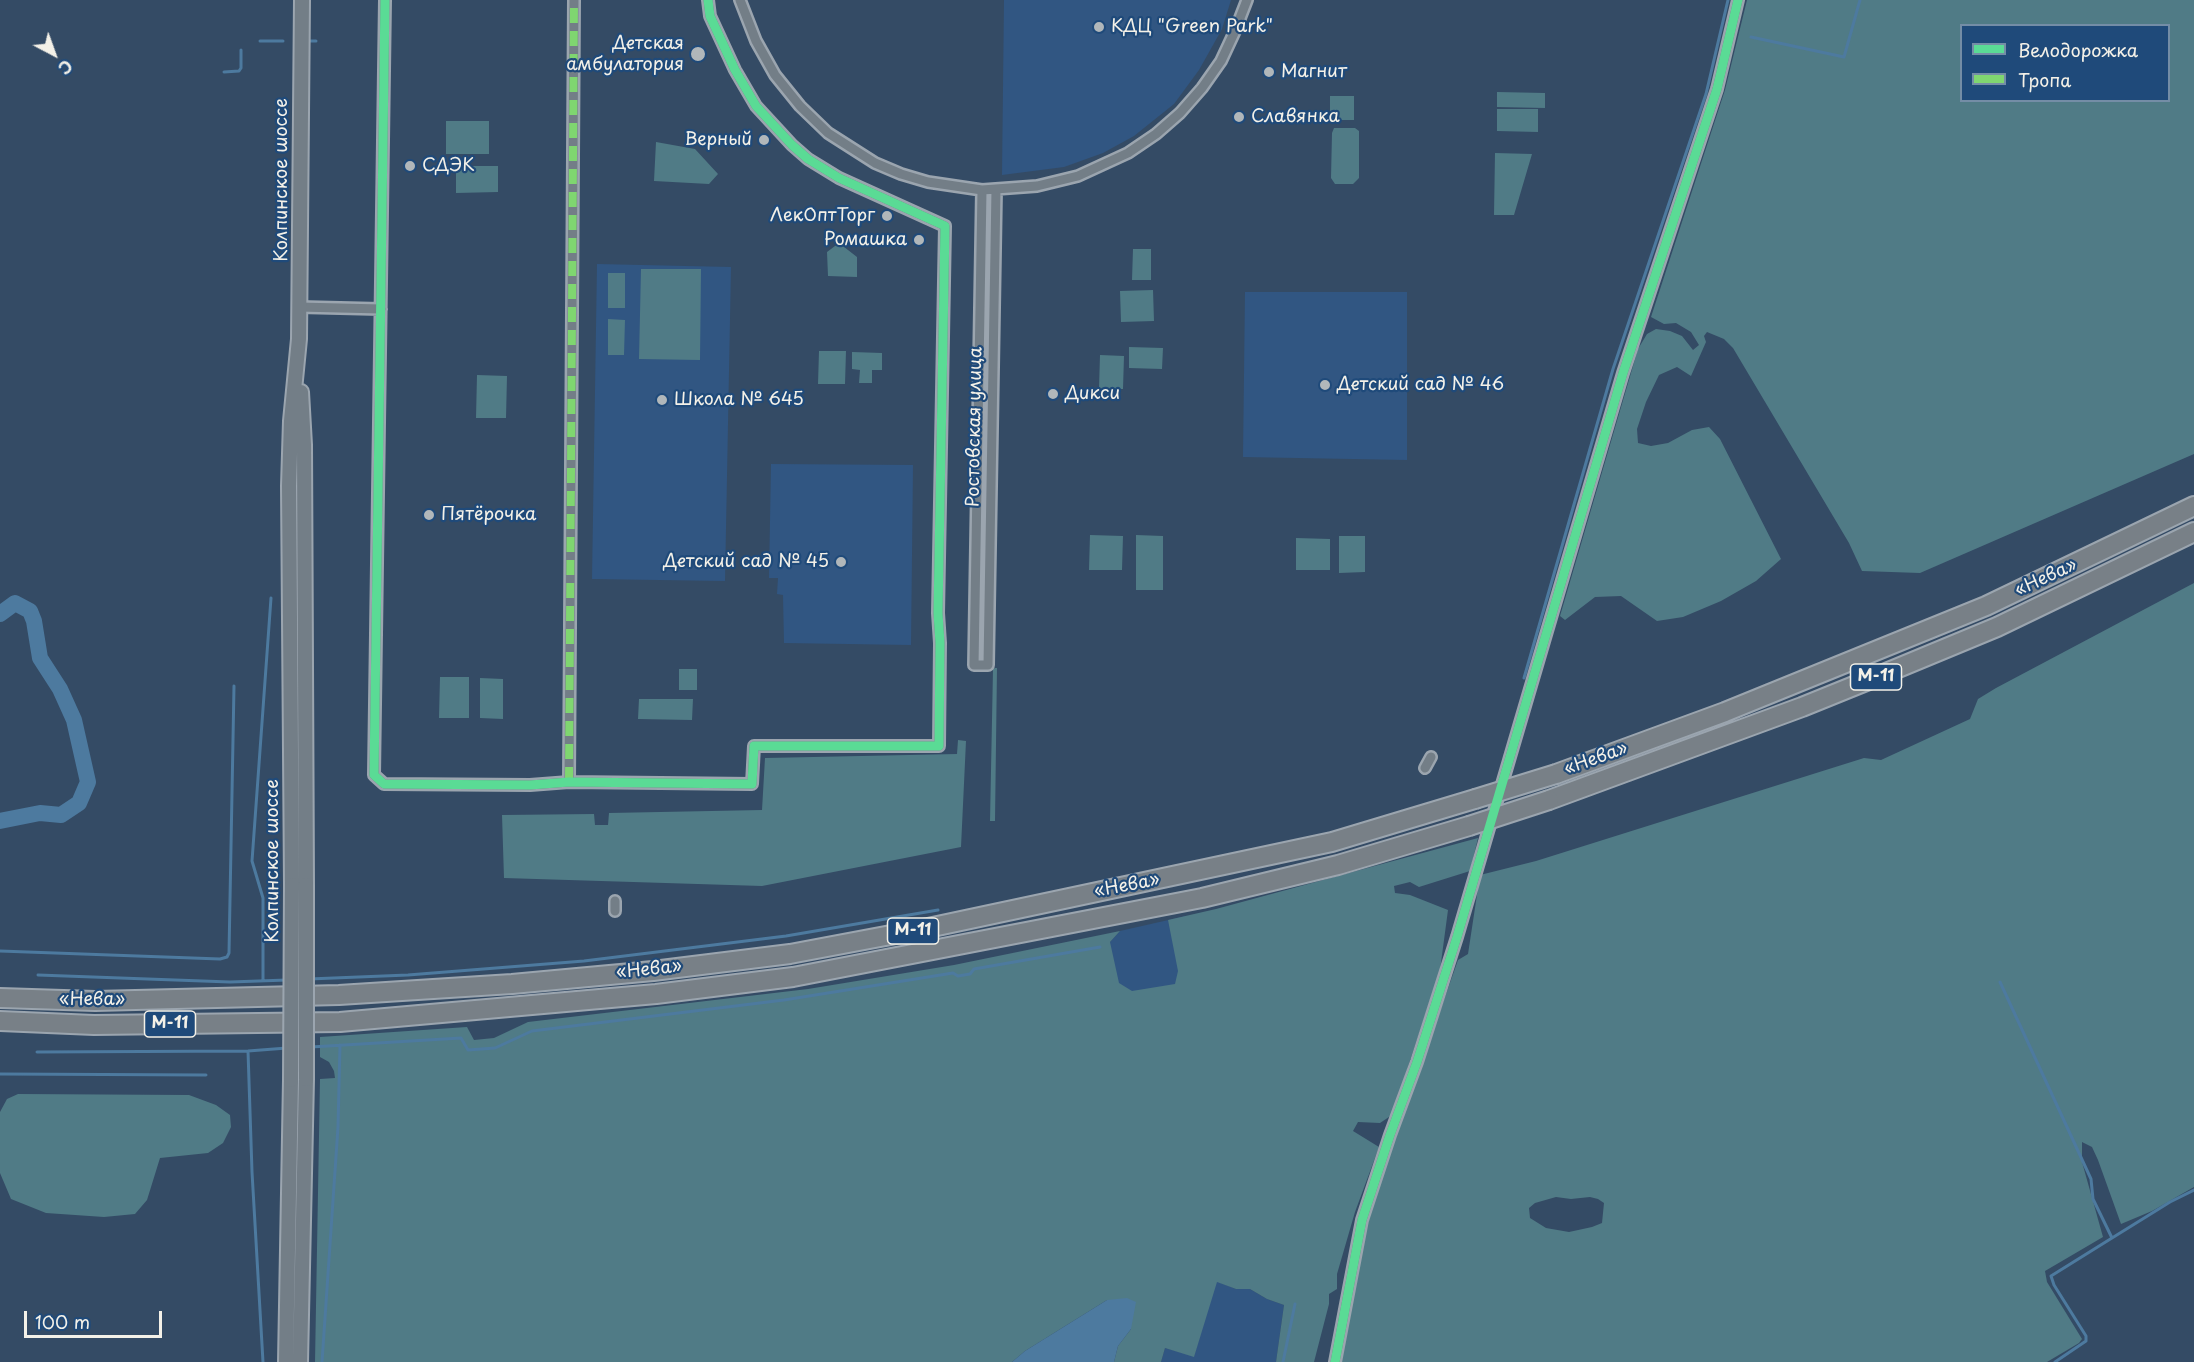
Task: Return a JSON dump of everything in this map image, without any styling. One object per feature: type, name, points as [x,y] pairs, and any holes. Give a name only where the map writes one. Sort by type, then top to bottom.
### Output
[{"type":"highway","name":"«Нева»","points":[[0,998],[95,1001],[339,995],[653,971],[790,954],[928,928],[1332,842],[1556,774],[1725,712],[1986,606],[2194,506]]},
{"type":"highway","name":"«Нева»","points":[[0,1021],[94,1025],[340,1022],[644,995],[793,977],[1202,898],[1338,865],[1469,826],[1549,800],[1802,707],[1997,627],[2194,532]]},
{"type":"main road","name":"Колпинское шоссе","points":[[300,1362],[306,1079],[290,486],[291,421],[298,360],[302,0]]},
{"type":"main road","name":"Колпинское шоссе","points":[[286,1362],[291,1080],[299,885]]},
{"type":"street","points":[[385,0],[374,776],[384,784],[530,785],[570,782],[752,784],[754,746],[939,746],[938,613],[945,226],[839,178],[808,159],[792,145],[756,106],[735,70],[710,16],[708,0]]},
{"type":"street","points":[[570,782],[574,0]]},
{"type":"street","points":[[740,0],[756,41],[775,75],[800,106],[828,133],[875,163],[901,174],[937,184],[982,190],[1037,186],[1078,176],[1128,153],[1156,134],[1180,113],[1202,88],[1235,31],[1246,0]]},
{"type":"street","points":[[1335,1362],[1362,1220],[1390,1135],[1418,1062],[1457,937],[1623,373],[1717,89],[1738,0]]},
{"type":"street","name":"Ростовская улица","points":[[982,190],[974,664],[988,665],[996,189]]},
{"type":"street","points":[[299,308],[381,309]]},
{"type":"street","points":[[1425,768],[1431,757]]},
{"type":"shaded area","points":[[1004,0],[1231,0],[1222,29],[1199,70],[1174,104],[1134,136],[1103,153],[1064,167],[1002,175]]},
{"type":"shaded area","name":"Школа № 645","points":[[597,264],[731,267],[725,581],[592,579]]},
{"type":"shaded area","name":"Детский сад № 46","points":[[1245,292],[1407,292],[1407,460],[1243,457]]},
{"type":"shaded area","name":"Детский сад № 45","points":[[771,464],[913,465],[911,645],[784,643],[783,595],[777,594],[778,578],[769,578]]},
{"type":"shaded area","points":[[1186,916],[1219,945],[1149,1034],[1103,962],[1109,943],[1120,931]]},
{"type":"shaded area","points":[[1216,1281],[1236,1289],[1250,1289],[1267,1299],[1284,1305],[1276,1362],[1161,1362],[1165,1348],[1194,1356]]},
{"type":"shaded area","points":[[1127,1298],[1136,1302],[1131,1329],[1118,1346],[1114,1362],[1012,1362],[1025,1351],[1107,1300]]},
{"type":"green space","points":[[1747,0],[2194,0],[2194,454],[1920,573],[1862,571],[1849,543],[1733,348],[1724,339],[1707,332],[1704,336],[1706,342],[1691,376],[1677,367],[1659,375],[1646,402],[1637,429],[1638,443],[1651,446],[1668,443],[1692,430],[1709,427],[1720,439],[1781,559],[1756,581],[1721,601],[1683,617],[1657,621],[1621,596],[1595,597],[1565,620],[1560,616],[1638,349],[1647,334],[1656,329],[1682,336],[1693,350],[1699,345],[1691,332],[1676,323],[1664,324],[1651,317],[1725,90]]},
{"type":"green space","points":[[1497,92],[1545,93],[1545,108],[1497,107]]},
{"type":"green space","points":[[1330,96],[1354,96],[1354,120],[1330,120]]},
{"type":"green space","points":[[1497,109],[1538,109],[1538,132],[1497,131]]},
{"type":"green space","points":[[446,121],[489,121],[489,154],[446,154]]},
{"type":"green space","points":[[1334,128],[1355,128],[1359,131],[1359,178],[1353,184],[1335,184],[1331,178]]},
{"type":"green space","points":[[656,142],[695,149],[718,174],[709,184],[654,181]]},
{"type":"green space","points":[[1495,153],[1532,154],[1514,215],[1494,215]]},
{"type":"green space","points":[[456,166],[498,166],[498,192],[456,193]]},
{"type":"green space","points":[[839,243],[857,257],[857,277],[828,276],[827,252]]},
{"type":"green space","points":[[1133,249],[1151,249],[1151,280],[1132,280]]},
{"type":"green space","points":[[641,269],[701,269],[700,360],[639,359]]},
{"type":"green space","points":[[608,273],[625,273],[625,308],[608,308]]},
{"type":"green space","points":[[1153,290],[1154,321],[1121,322],[1120,291]]},
{"type":"green space","points":[[608,319],[625,320],[624,355],[608,355]]},
{"type":"green space","points":[[1129,347],[1163,348],[1162,369],[1129,368]]},
{"type":"green space","points":[[819,351],[846,351],[845,384],[818,384]]},
{"type":"green space","points":[[852,352],[882,353],[882,370],[872,370],[872,383],[859,383],[860,370],[852,369]]},
{"type":"green space","points":[[1100,355],[1124,356],[1123,389],[1099,389]]},
{"type":"green space","points":[[477,375],[507,376],[506,418],[476,418]]},
{"type":"green space","points":[[1090,535],[1123,536],[1122,570],[1089,570]]},
{"type":"green space","points":[[1136,535],[1163,536],[1163,590],[1136,590]]},
{"type":"green space","points":[[1339,536],[1365,536],[1365,572],[1339,573]]},
{"type":"green space","points":[[1296,538],[1330,539],[1330,570],[1296,570]]},
{"type":"green space","points":[[2194,583],[2194,1187],[2152,1211],[2121,1224],[2092,1147],[2082,1142],[2082,1162],[2103,1237],[2045,1271],[2047,1282],[2082,1339],[2079,1343],[2047,1362],[1341,1362],[1367,1219],[1458,960],[1468,954],[1480,875],[1536,861],[1864,758],[1881,760],[1970,719],[1978,699]],"holes":[[[1556,1197],[1571,1199],[1590,1197],[1604,1203],[1602,1223],[1569,1232],[1546,1228],[1530,1218],[1529,1208],[1535,1203]]]},
{"type":"green space","points":[[997,668],[995,821],[990,821],[993,669]]},
{"type":"green space","points":[[679,669],[697,669],[697,690],[679,690]]},
{"type":"green space","points":[[440,677],[469,677],[469,718],[439,718]]},
{"type":"green space","points":[[480,678],[503,679],[503,719],[480,718]]},
{"type":"green space","points":[[639,699],[693,699],[692,720],[638,719]]},
{"type":"green space","points":[[958,740],[966,741],[961,847],[762,886],[504,878],[502,815],[594,814],[595,825],[608,825],[609,813],[762,810],[765,758],[957,754]]},
{"type":"green space","points":[[1478,838],[1470,871],[1419,887],[1410,882],[1394,886],[1395,893],[1410,895],[1448,910],[1440,970],[1392,1115],[1380,1123],[1358,1122],[1353,1131],[1379,1147],[1355,1212],[1337,1274],[1337,1289],[1329,1294],[1329,1304],[1314,1362],[1276,1362],[1284,1305],[1267,1299],[1250,1289],[1236,1289],[1217,1282],[1194,1357],[1165,1348],[1161,1362],[1114,1362],[1118,1346],[1131,1329],[1107,1300],[1025,1351],[1012,1362],[315,1362],[320,1079],[335,1078],[329,1062],[320,1057],[320,1037],[467,1027],[474,1040],[494,1038],[528,1022],[808,989],[954,965],[1120,931],[1110,942],[1119,983],[1132,991],[1175,984],[1178,971],[1168,920]]},
{"type":"green space","points":[[18,1094],[189,1095],[216,1105],[230,1115],[231,1127],[223,1143],[208,1153],[160,1158],[147,1200],[135,1214],[104,1217],[46,1213],[11,1199],[0,1173],[0,1112],[7,1099]]},
{"type":"waterway","points":[[1524,678],[1613,369],[1706,94],[1728,0]]},
{"type":"waterway","points":[[1751,37],[1844,57],[1860,0]]},
{"type":"waterway","points":[[260,41],[283,41]]},
{"type":"waterway","points":[[307,41],[316,41]]},
{"type":"waterway","points":[[224,72],[239,71],[241,50]]},
{"type":"waterway","points":[[263,981],[263,898],[252,861],[271,598]]},
{"type":"waterway","name":"Славянка","points":[[0,614],[15,603],[30,611],[34,621],[40,658],[60,689],[74,720],[88,782],[79,803],[61,815],[40,813],[0,821]]},
{"type":"waterway","points":[[0,951],[220,959],[227,957],[229,953],[234,686]]},
{"type":"waterway","points":[[309,979],[408,975],[584,961],[786,936],[938,910]]},
{"type":"waterway","points":[[311,1047],[461,1038],[468,1050],[495,1048],[532,1031],[784,1000],[953,973],[958,976],[970,974],[974,969],[1100,947]]},
{"type":"waterway","points":[[38,975],[230,982],[287,980]]},
{"type":"waterway","points":[[2000,982],[2091,1179],[2093,1199],[2112,1238],[2051,1276],[2054,1285],[2086,1336],[2086,1341],[2055,1362]]},
{"type":"waterway","points":[[322,1362],[338,1127],[340,1045]]},
{"type":"waterway","points":[[37,1052],[248,1051],[287,1048]]},
{"type":"waterway","points":[[248,1051],[252,1172],[263,1362]]},
{"type":"waterway","points":[[0,1074],[206,1075]]},
{"type":"waterway","points":[[2112,1238],[2194,1190]]},
{"type":"waterway","points":[[1283,1362],[1295,1304]]},
{"type":"marked path","points":[[569,782],[574,0]]},
{"type":"cycle path","points":[[385,0],[374,775],[384,784],[530,785],[569,782],[752,784],[754,746],[939,746],[938,613],[945,226],[839,178],[808,159],[792,145],[756,106],[735,70],[710,16],[708,0]]},
{"type":"cycle path","points":[[1335,1362],[1362,1220],[1417,1062],[1457,937],[1623,373],[1717,89],[1738,0]]},
{"type":"place","name":"КДЦ \"Green Park\"","points":[[1099,27]]},
{"type":"place","name":"Детская амбулатория","points":[[698,54]]},
{"type":"place","name":"Магнит","points":[[1269,72]]},
{"type":"place","name":"Славянка","points":[[1239,117]]},
{"type":"place","name":"Верный","points":[[764,140]]},
{"type":"place","name":"СДЭК","points":[[410,166]]},
{"type":"place","name":"ЛекОптТорг","points":[[887,216]]},
{"type":"place","name":"Ромашка","points":[[919,240]]},
{"type":"place","name":"Детский сад № 46","points":[[1325,385]]},
{"type":"place","name":"Дикси","points":[[1053,394]]},
{"type":"place","name":"Школа № 645","points":[[662,400]]},
{"type":"place","name":"Пятёрочка","points":[[429,515]]},
{"type":"place","name":"Детский сад № 45","points":[[841,562]]}]
